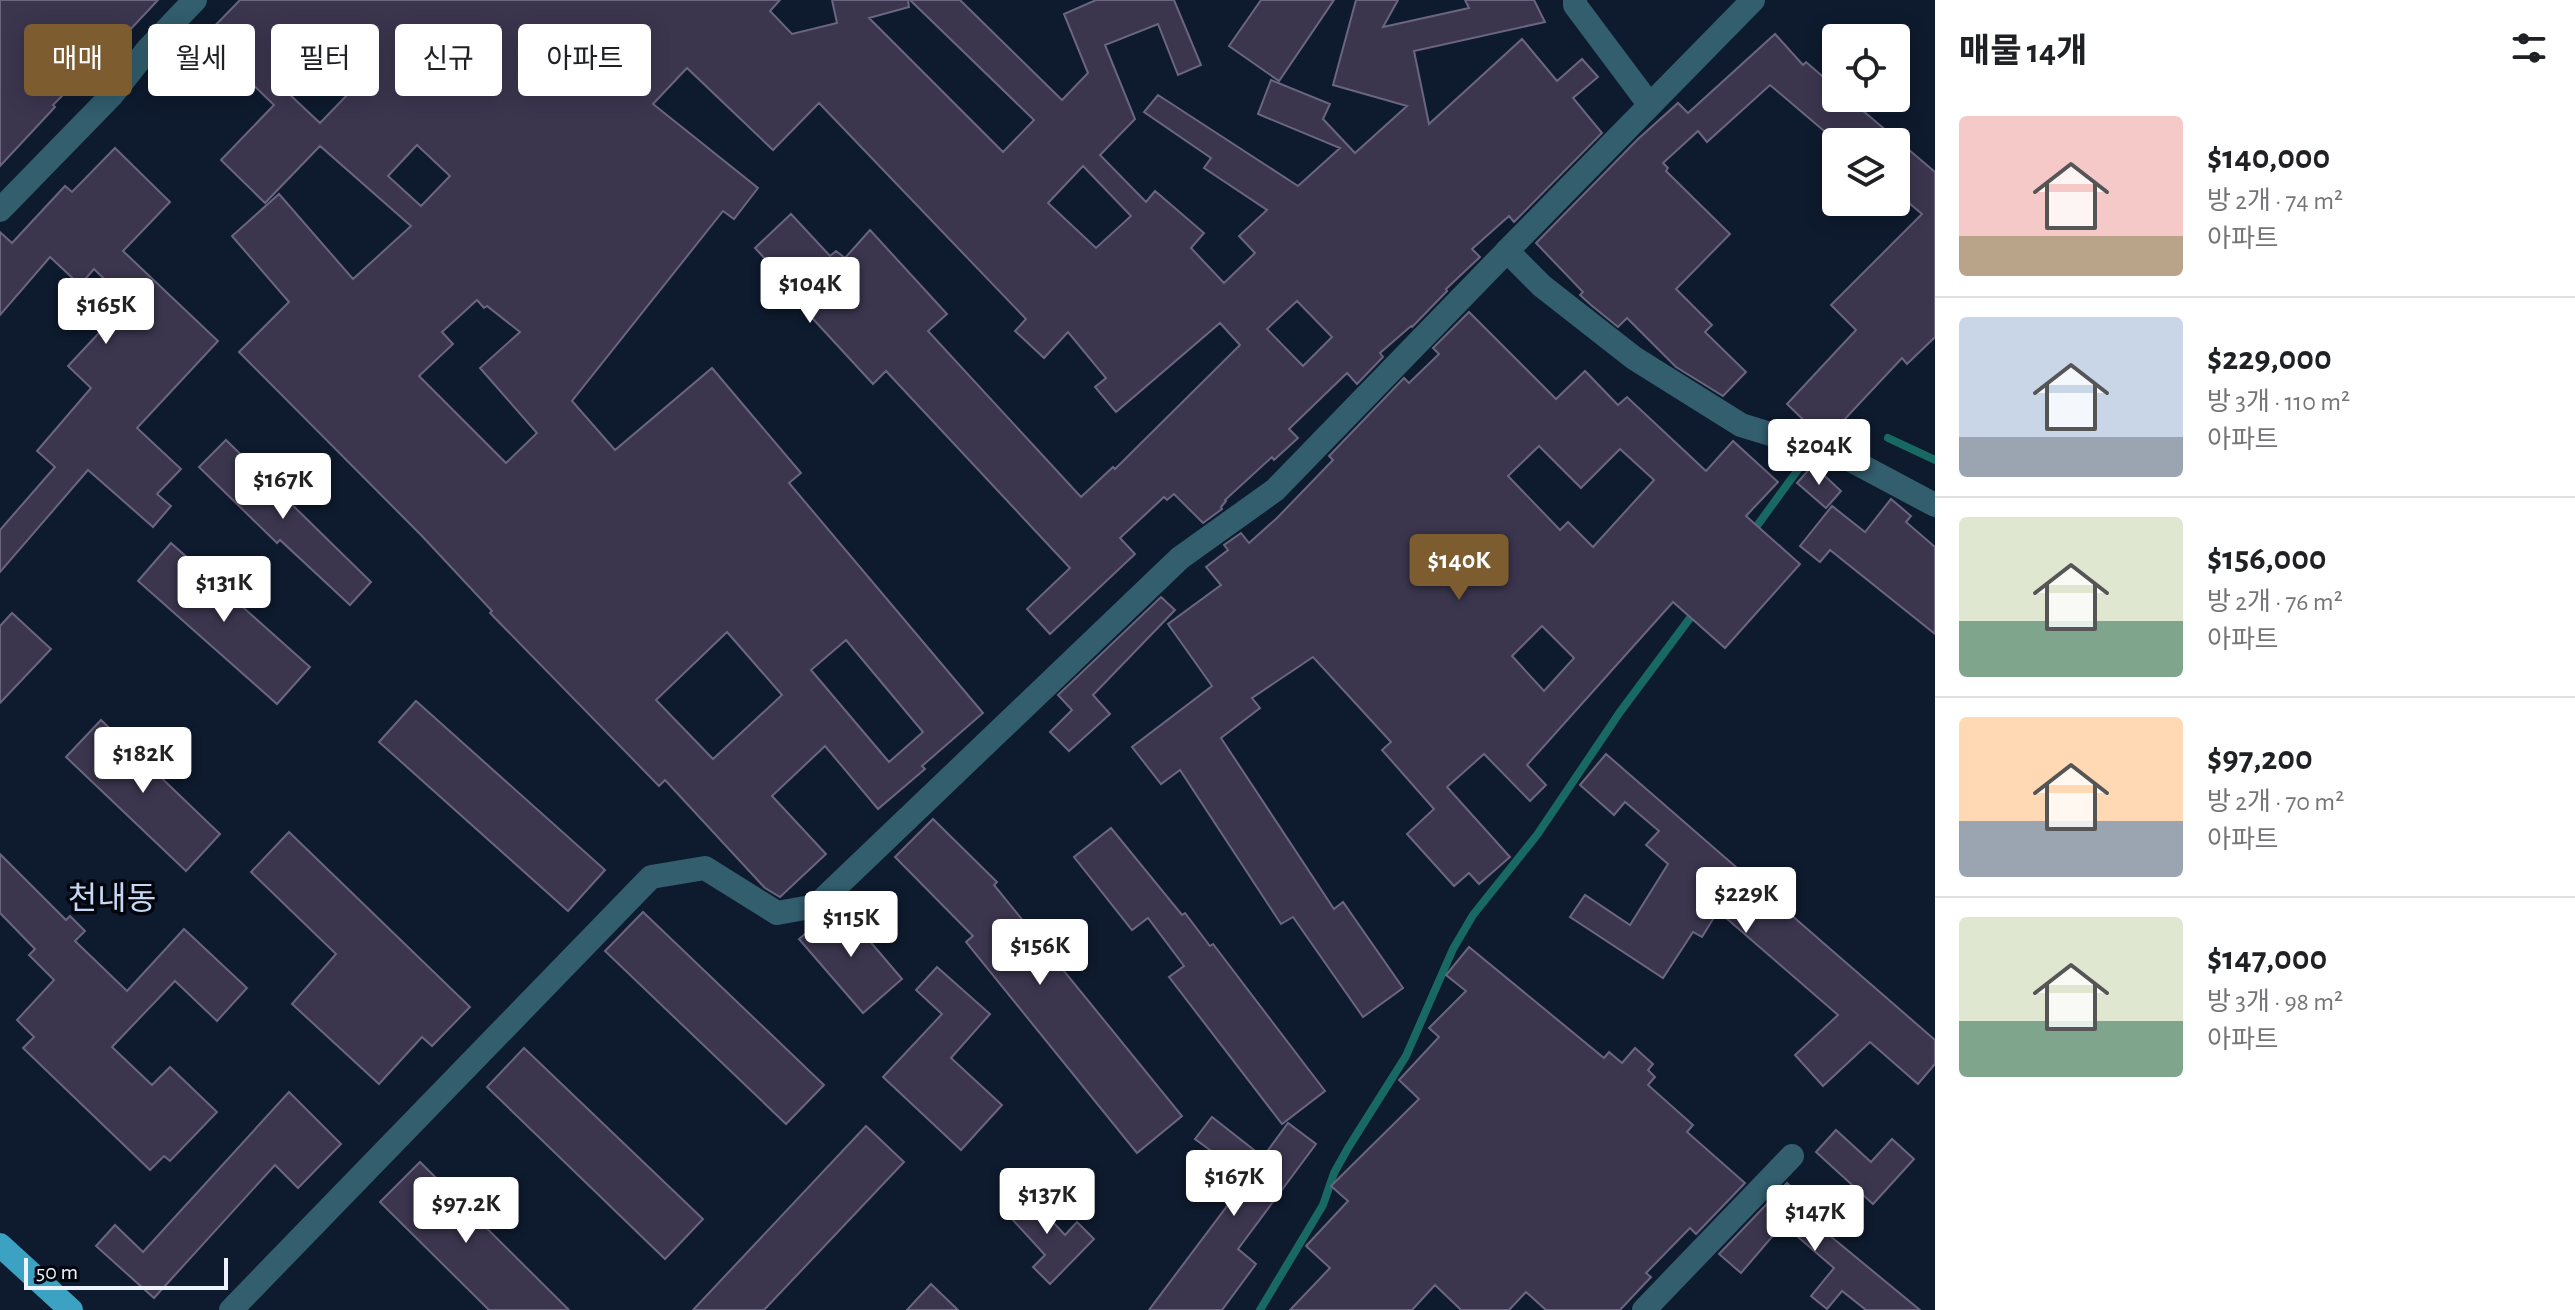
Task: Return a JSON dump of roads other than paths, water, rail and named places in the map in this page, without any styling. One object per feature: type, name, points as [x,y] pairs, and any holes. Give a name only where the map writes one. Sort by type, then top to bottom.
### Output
[{"type":"main road","points":[[0,1245],[71,1310]]},
{"type":"street","points":[[0,210],[111,96],[148,49],[195,0]]},
{"type":"street","points":[[1575,0],[1575,5],[1649,104]]},
{"type":"street","points":[[231,1310],[651,877],[705,868],[777,913],[816,906],[1180,558],[1275,490],[1753,0]]},
{"type":"street","points":[[1507,251],[1542,286],[1634,358],[1741,425],[1845,457],[1935,505]]},
{"type":"street","points":[[1644,1310],[1792,1156]]},
{"type":"waterway","points":[[1888,438],[1935,460]]},
{"type":"waterway","points":[[1751,534],[1800,467]]},
{"type":"waterway","points":[[1260,1310],[1323,1205],[1334,1173],[1348,1148],[1406,1056],[1453,949],[1473,915],[1537,835],[1620,712],[1696,610]]},
{"type":"district","name":"천내동","points":[[112,899]]}]
